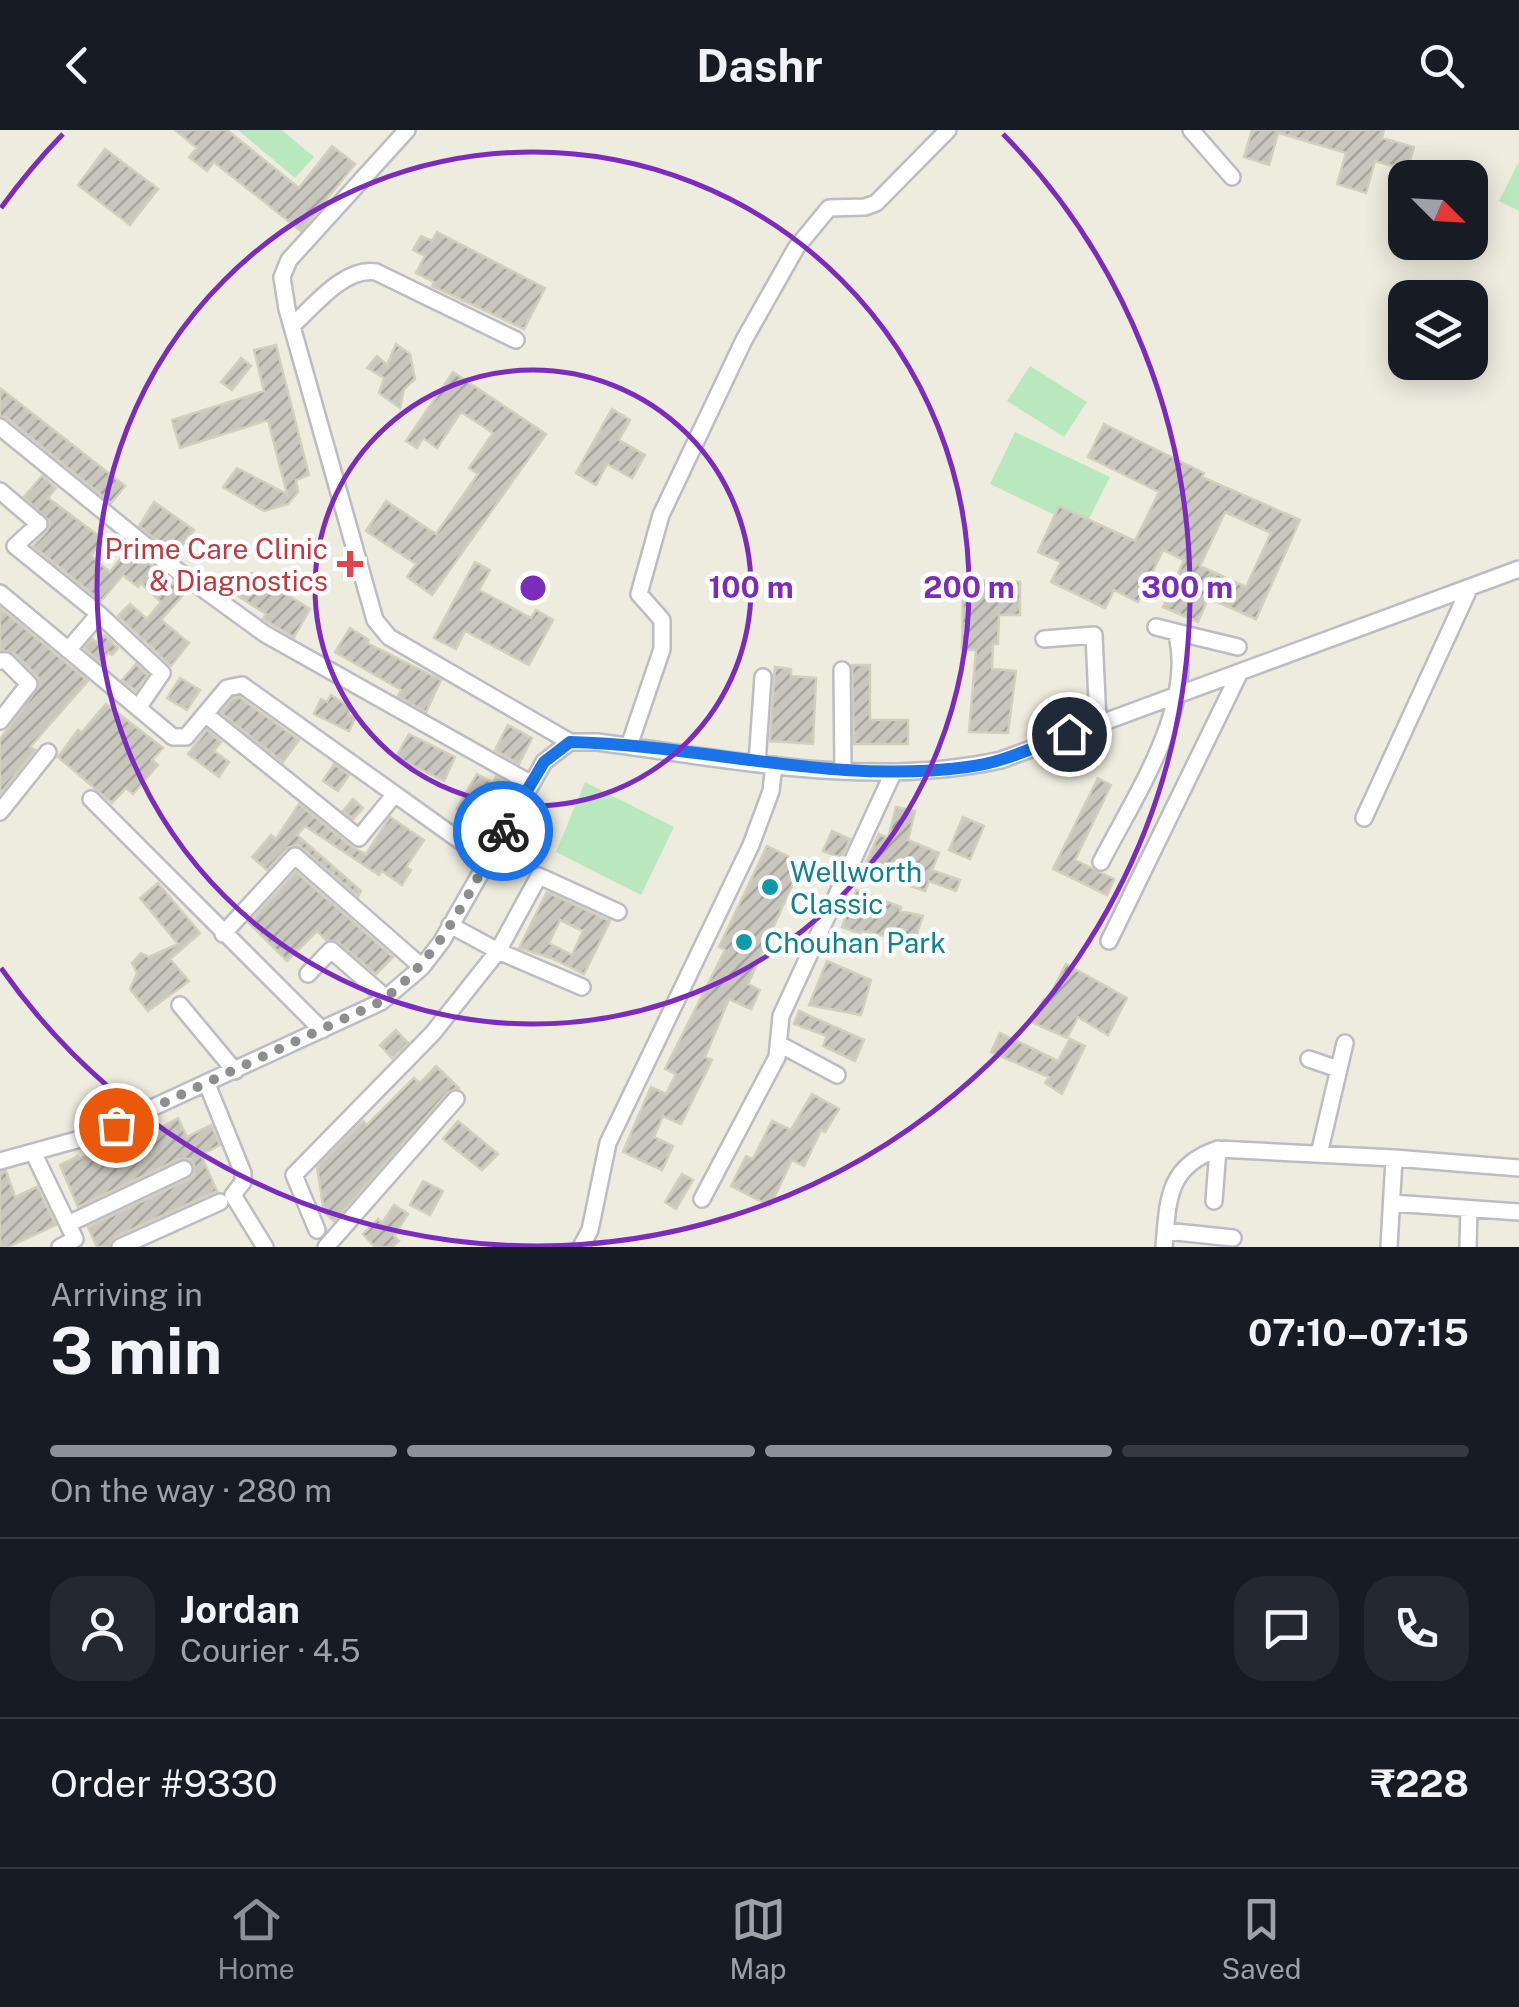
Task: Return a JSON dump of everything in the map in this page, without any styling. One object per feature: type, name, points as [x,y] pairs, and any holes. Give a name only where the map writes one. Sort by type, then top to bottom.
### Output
[{"type":"street","points":[[407,130],[288,260],[282,278],[292,326],[374,620],[389,637],[570,742],[843,770],[893,773],[969,767],[1001,760],[1519,570]]},
{"type":"street","points":[[628,746],[662,649],[662,620],[639,594],[660,515],[744,340],[796,248],[820,216],[829,208],[876,204],[948,130]]},
{"type":"street","points":[[1191,130],[1232,177]]},
{"type":"street","points":[[292,326],[348,277],[362,270],[376,272],[516,340]]},
{"type":"street","points":[[0,427],[167,563],[264,634],[530,783]]},
{"type":"street","points":[[0,491],[38,524],[15,546],[99,614],[162,673],[138,708]]},
{"type":"street","points":[[1364,818],[1470,588]]},
{"type":"street","points":[[0,593],[168,734],[179,739],[186,737],[227,688],[242,684],[487,860]]},
{"type":"street","points":[[68,650],[99,614]]},
{"type":"street","points":[[1156,627],[1238,648]]},
{"type":"street","points":[[1102,862],[1166,736],[1182,655],[1176,632]]},
{"type":"street","points":[[1044,639],[1094,635],[1098,724]]},
{"type":"street","points":[[0,661],[6,661],[28,684],[0,721]]},
{"type":"street","points":[[842,670],[843,770]]},
{"type":"street","points":[[1109,941],[1240,672]]},
{"type":"street","points":[[582,1247],[590,1230],[608,1143],[750,845],[771,791],[765,764],[763,676]]},
{"type":"street","points":[[205,714],[358,838],[395,794]]},
{"type":"street","points":[[0,1161],[91,1136],[386,998],[422,967],[530,783],[544,762],[570,742]]},
{"type":"street","points":[[0,812],[48,752]]},
{"type":"street","points":[[702,1199],[740,1132],[780,1045],[781,1016],[893,773]]},
{"type":"street","points":[[91,800],[322,1030]]},
{"type":"street","points":[[223,934],[296,856],[422,967]]},
{"type":"street","points":[[317,1230],[294,1175],[433,1033],[498,951],[540,876],[618,912]]},
{"type":"street","points":[[450,925],[582,988]]},
{"type":"street","points":[[308,974],[330,950],[386,998]]},
{"type":"street","points":[[180,1005],[235,1071]]},
{"type":"street","points":[[1320,1154],[1345,1043]]},
{"type":"street","points":[[780,1045],[837,1075]]},
{"type":"street","points":[[1309,1060],[1338,1069]]},
{"type":"street","points":[[207,1084],[243,1173],[243,1182],[233,1194],[264,1247]]},
{"type":"street","points":[[326,1247],[456,1098]]},
{"type":"street","points":[[1214,1201],[1218,1149]]},
{"type":"street","points":[[1233,1238],[1165,1239],[1172,1188],[1178,1175],[1196,1158],[1218,1149],[1519,1168]]},
{"type":"street","points":[[33,1152],[76,1239],[60,1247]]},
{"type":"street","points":[[1389,1247],[1394,1158]]},
{"type":"street","points":[[68,1224],[184,1169]]},
{"type":"street","points":[[120,1247],[220,1202]]},
{"type":"street","points":[[1392,1204],[1519,1212]]},
{"type":"street","points":[[1468,1247],[1469,1209]]},
{"type":"green space","points":[[238,130],[282,130],[314,157],[295,178]]},
{"type":"green space","points":[[1519,163],[1519,211],[1499,201]]},
{"type":"green space","points":[[1030,366],[1087,402],[1064,437],[1007,401]]},
{"type":"green space","points":[[1015,432],[1110,477],[1084,529],[990,484]]},
{"type":"green space","points":[[585,782],[674,827],[641,895],[556,852]]},
{"type":"building","points":[[175,130],[227,130],[299,188],[332,146],[355,164],[301,231],[214,162],[207,171],[189,157],[197,148]]},
{"type":"building","points":[[1252,130],[1279,130],[1269,165],[1244,157]]},
{"type":"building","points":[[1384,130],[1382,138],[1414,147],[1410,160],[1388,160],[1388,165],[1375,161],[1366,193],[1337,184],[1346,153],[1279,133]]},
{"type":"building","points":[[105,149],[158,189],[130,225],[78,185]]},
{"type":"building","points":[[437,232],[545,288],[524,329],[432,286],[434,282],[416,273],[425,256],[413,250],[421,236],[432,241]]},
{"type":"building","points":[[396,344],[410,354],[415,379],[404,389],[400,408],[379,393],[384,378],[367,368],[377,356],[387,365]]},
{"type":"building","points":[[276,345],[309,475],[296,480],[298,492],[288,504],[264,511],[223,487],[237,468],[287,494],[268,420],[180,448],[172,420],[264,391],[254,350]]},
{"type":"building","points":[[241,358],[251,366],[232,390],[221,382]]},
{"type":"building","points":[[453,372],[546,434],[432,595],[407,577],[416,564],[366,531],[386,501],[436,534],[478,474],[469,468],[493,433],[461,412],[437,448],[423,438],[417,448],[406,441]]},
{"type":"building","points":[[0,388],[125,486],[111,503],[0,416]]},
{"type":"building","points":[[612,409],[630,420],[619,440],[645,455],[632,478],[607,464],[596,485],[576,473]]},
{"type":"building","points":[[1104,424],[1204,473],[1202,477],[1300,520],[1256,619],[1208,598],[1198,622],[1163,607],[1184,560],[1163,550],[1138,602],[1114,590],[1105,608],[1051,582],[1061,562],[1038,552],[1059,506],[1135,541],[1159,492],[1088,457]],"holes":[[[1225,512],[1271,533],[1246,587],[1200,566]]]},
{"type":"building","points":[[42,476],[56,488],[48,498],[103,539],[91,556],[110,572],[129,547],[185,593],[161,620],[189,643],[171,666],[118,616],[130,604],[147,619],[161,602],[141,583],[138,587],[123,575],[101,601],[33,546],[50,522],[24,497]]},
{"type":"building","points":[[154,502],[194,530],[175,555],[139,526]]},
{"type":"building","points":[[475,562],[490,570],[479,590],[531,618],[536,610],[553,620],[529,665],[465,631],[456,649],[434,638]]},
{"type":"building","points":[[252,573],[310,609],[294,637],[263,619],[266,614],[238,596]]},
{"type":"building","points":[[963,580],[1020,582],[1020,615],[999,615],[998,644],[993,644],[992,669],[1016,671],[1008,733],[969,732],[976,650],[962,650]]},
{"type":"building","points":[[0,608],[88,681],[30,747],[35,750],[0,794],[0,739],[40,685],[38,677],[14,653],[0,650]]},
{"type":"building","points":[[350,628],[369,640],[367,643],[441,680],[426,712],[398,696],[401,690],[335,652]]},
{"type":"building","points":[[104,635],[118,648],[100,662],[84,648],[92,639],[98,643]]},
{"type":"building","points":[[136,664],[147,675],[136,691],[122,680]]},
{"type":"building","points":[[852,665],[870,665],[870,720],[908,720],[908,744],[854,744]]},
{"type":"building","points":[[775,667],[791,669],[791,676],[816,678],[813,744],[770,741]]},
{"type":"building","points":[[180,678],[200,690],[187,710],[167,698]]},
{"type":"building","points":[[331,695],[351,708],[348,714],[355,718],[349,731],[314,714],[321,699],[327,702]]},
{"type":"building","points":[[239,697],[299,740],[283,762],[221,713],[233,698]]},
{"type":"building","points":[[106,704],[163,748],[152,760],[158,765],[133,794],[126,788],[112,803],[58,757],[78,730],[81,733]]},
{"type":"building","points":[[508,725],[532,738],[519,764],[495,750]]},
{"type":"building","points":[[207,730],[221,742],[214,751],[229,762],[219,777],[188,754]]},
{"type":"building","points":[[409,734],[455,757],[444,781],[396,757]]},
{"type":"building","points":[[334,764],[349,775],[338,791],[323,781]]},
{"type":"building","points":[[477,774],[493,783],[496,777],[510,785],[487,826],[457,809]]},
{"type":"building","points":[[1098,778],[1111,785],[1075,860],[1114,879],[1107,895],[1053,869]]},
{"type":"building","points":[[353,799],[363,808],[353,819],[343,811]]},
{"type":"building","points":[[299,804],[366,854],[390,817],[424,840],[406,867],[411,870],[402,885],[382,871],[379,875],[305,826],[297,835],[361,891],[358,896],[298,845],[287,848],[267,870],[252,857],[271,835],[276,839]]},
{"type":"building","points":[[896,807],[915,811],[908,840],[939,853],[932,870],[960,880],[956,891],[929,881],[925,891],[881,876],[880,880],[860,876],[879,834],[888,838]]},
{"type":"building","points":[[963,817],[984,826],[970,859],[949,850]]},
{"type":"building","points":[[832,831],[850,839],[841,858],[823,851]]},
{"type":"building","points":[[767,846],[802,863],[748,984],[760,990],[751,1009],[729,999],[705,1057],[712,1060],[681,1124],[663,1116],[654,1137],[673,1146],[662,1170],[623,1152],[651,1087],[666,1094],[676,1074],[665,1069],[725,950],[719,947]]},
{"type":"building","points":[[296,872],[393,957],[376,974],[338,942],[326,940],[317,931],[287,961],[249,923]]},
{"type":"building","points":[[158,883],[200,933],[170,959],[189,981],[148,1011],[130,989],[137,973],[132,963],[141,953],[149,957],[178,944],[140,898]]},
{"type":"building","points":[[856,890],[901,907],[900,911],[923,916],[912,947],[894,942],[895,938],[861,931],[860,934],[842,927]]},
{"type":"building","points":[[547,892],[610,921],[584,974],[519,948]],"holes":[[[560,920],[583,931],[572,955],[549,943]]]},
{"type":"building","points":[[827,961],[871,980],[861,1015],[809,1005]]},
{"type":"building","points":[[1066,964],[1127,998],[1108,1035],[1078,1017],[1067,1038],[1031,1022]]},
{"type":"building","points":[[799,1011],[864,1040],[855,1061],[823,1046],[827,1036],[794,1024]]},
{"type":"building","points":[[396,1030],[408,1043],[392,1058],[380,1045]]},
{"type":"building","points":[[1000,1033],[1058,1061],[1070,1039],[1085,1046],[1062,1094],[1045,1083],[1049,1077],[991,1052]]},
{"type":"building","points":[[436,1066],[459,1088],[448,1092],[334,1221],[324,1212],[317,1167],[363,1121],[367,1125],[414,1078],[420,1083]]},
{"type":"building","points":[[812,1094],[839,1109],[825,1132],[821,1130],[804,1166],[792,1160],[770,1206],[731,1186],[746,1156],[753,1159],[772,1121],[791,1130]]},
{"type":"building","points":[[178,1118],[187,1137],[211,1125],[220,1145],[201,1155],[217,1191],[115,1237],[109,1247],[97,1247],[88,1227],[189,1179],[194,1175],[194,1165],[190,1159],[179,1159],[78,1207],[60,1165],[137,1132],[140,1139]]},
{"type":"building","points":[[458,1121],[498,1154],[482,1170],[443,1139]]},
{"type":"building","points":[[6,1171],[15,1197],[37,1187],[56,1225],[0,1247],[0,1172]]},
{"type":"building","points":[[682,1174],[693,1180],[676,1209],[665,1202]]},
{"type":"building","points":[[423,1181],[443,1191],[430,1215],[410,1205]]},
{"type":"building","points":[[394,1205],[408,1214],[394,1236],[399,1241],[392,1247],[375,1247],[363,1234],[378,1219],[382,1223]]},
{"type":"way so far","points":[[116,1125],[380,1002],[402,987],[442,941],[503,831]]},
{"type":"place","name":"Prime Care Clinic & Diagnostics","points":[[350,564]]},
{"type":"place","name":"Wellworth Classic","points":[[770,887]]},
{"type":"place","name":"Chouhan Park","points":[[744,942]]},
{"type":"route","points":[[503,831],[544,762],[570,742],[597,742],[774,765],[893,773],[969,767],[1001,760],[1069,734]]}]
